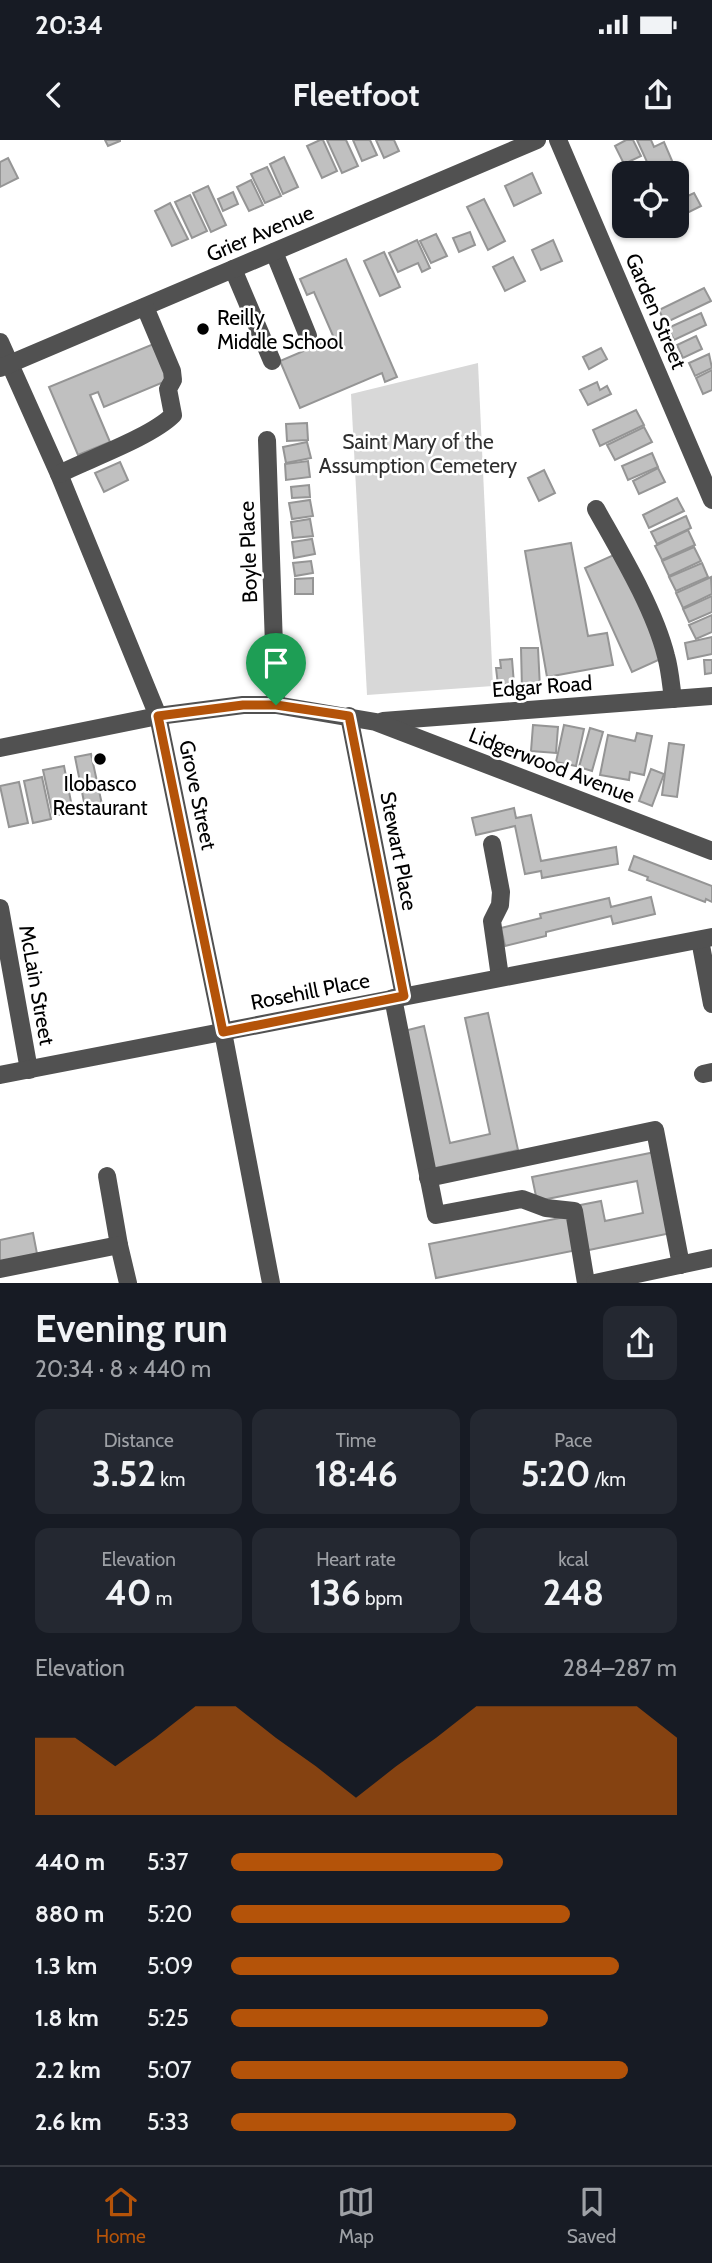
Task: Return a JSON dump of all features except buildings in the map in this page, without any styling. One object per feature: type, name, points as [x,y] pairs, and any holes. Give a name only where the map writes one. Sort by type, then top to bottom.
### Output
[{"type":"street","name":"Grier Avenue","points":[[5,366],[537,140]]},
{"type":"street","name":"Garden Street","points":[[558,140],[712,500]]},
{"type":"street","points":[[274,252],[308,336]]},
{"type":"street","points":[[233,269],[272,361]]},
{"type":"street","points":[[59,474],[150,431],[173,415],[169,389],[173,380],[172,371],[145,307]]},
{"type":"street","name":"Grove Street","points":[[0,342],[5,366],[59,474],[158,716],[271,1283]]},
{"type":"street","name":"Boyle Place","points":[[267,440],[276,705]]},
{"type":"street","points":[[596,509],[620,551],[663,644],[673,699]]},
{"type":"street","name":"Edgar Road","points":[[376,722],[712,696]]},
{"type":"street","points":[[0,748],[158,716],[243,705],[276,705],[376,722]]},
{"type":"street","name":"Stewart Place","points":[[349,716],[436,1215],[522,1199],[546,1208],[574,1211],[586,1283]]},
{"type":"street","name":"Lidgerwood Avenue","points":[[376,722],[712,851]]},
{"type":"street","points":[[492,844],[501,892],[500,905],[492,921],[500,977]]},
{"type":"street","name":"McLain Street","points":[[0,908],[29,1070]]},
{"type":"street","points":[[706,938],[712,1004]]},
{"type":"street","name":"Rosehill Place","points":[[0,1075],[706,938]]},
{"type":"street","points":[[428,1178],[655,1130],[681,1265]]},
{"type":"street","points":[[107,1176],[128,1283]]},
{"type":"street","points":[[0,1269],[119,1245]]},
{"type":"street","points":[[595,1283],[712,1258]]},
{"type":"green space","name":"Saint Mary of the Assumption Cemetery","points":[[478,363],[493,686],[367,695],[351,394]]},
{"type":"place","name":"Reilly Middle School","points":[[203,329]]},
{"type":"place","name":"Ilobasco Restaurant","points":[[100,759]]},
{"type":"route","points":[[243,705],[276,705],[349,716],[404,996],[223,1032],[158,716],[243,705]]}]
